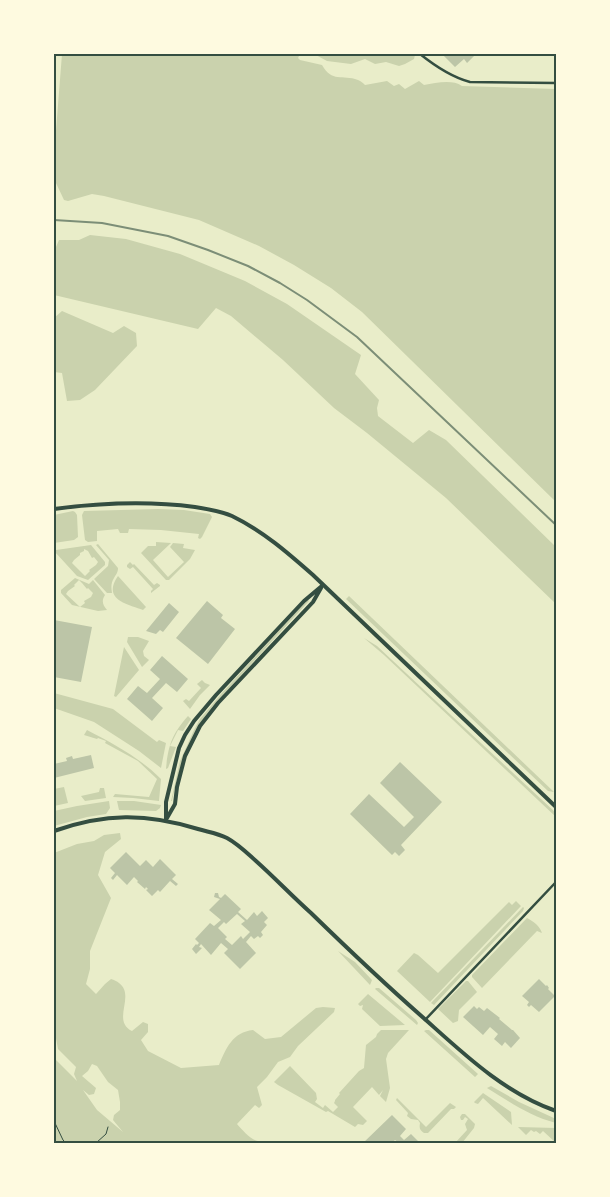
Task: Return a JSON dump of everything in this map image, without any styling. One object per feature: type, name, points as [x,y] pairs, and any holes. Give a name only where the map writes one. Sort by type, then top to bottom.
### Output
[{"type":"main road","points":[[54,510],[78,506],[170,504],[231,515],[285,550],[556,807]]},
{"type":"main road","points":[[166,820],[174,804],[185,756],[200,726],[218,703],[313,602],[323,585]]},
{"type":"main road","points":[[166,820],[166,802],[179,748],[190,728],[222,688],[304,601],[323,585]]},
{"type":"main road","points":[[54,831],[88,821],[126,816],[166,820],[218,834],[234,842],[288,891],[354,956],[471,1059],[504,1085],[556,1111]]},
{"type":"street","points":[[420,54],[458,79],[470,82],[556,83]]},
{"type":"street","points":[[425,1020],[556,882]]},
{"type":"path","points":[[54,1121],[66,1143]]},
{"type":"path","points":[[96,1143],[106,1134],[108,1127]]},
{"type":"green space","points":[[62,54],[300,54],[298,58],[300,60],[322,65],[326,71],[334,76],[352,78],[365,85],[387,81],[394,86],[399,84],[405,89],[419,81],[424,85],[449,82],[462,86],[556,89],[556,502],[362,312],[331,288],[294,265],[259,246],[199,220],[92,194],[68,201],[64,200],[56,183],[54,156]]},
{"type":"green space","points":[[314,54],[415,55],[414,59],[399,66],[386,62],[375,64],[365,59],[351,64],[327,61]]},
{"type":"green space","points":[[90,235],[126,239],[180,254],[245,281],[287,304],[361,355],[355,374],[379,400],[378,416],[413,443],[429,430],[446,440],[556,547],[556,604],[446,498],[334,408],[283,360],[231,316],[216,308],[198,329],[54,295],[56,247],[59,240],[79,240]]},
{"type":"green space","points":[[62,311],[113,333],[124,326],[136,333],[137,346],[95,390],[80,400],[67,401],[62,373],[54,372],[54,318]]},
{"type":"green space","points":[[184,510],[210,514],[212,517],[200,539],[198,538],[199,534],[129,529],[128,533],[120,533],[118,529],[97,531],[97,541],[88,542],[85,540],[82,515],[84,511]]},
{"type":"green space","points":[[73,511],[77,515],[78,537],[74,540],[54,543],[54,515]]},
{"type":"green space","points":[[156,542],[171,543],[153,560],[168,577],[184,562],[170,547],[173,543],[184,544],[183,548],[195,550],[190,559],[169,580],[166,580],[141,553],[148,546],[156,546]]},
{"type":"green space","points":[[98,544],[118,568],[111,587],[112,593],[107,593],[94,579],[108,566],[109,560],[96,545]]},
{"type":"green space","points":[[91,545],[105,562],[105,565],[88,580],[77,576],[55,552],[56,550]],"holes":[[[84,549],[88,551],[92,558],[94,557],[98,562],[85,576],[72,563]]]},
{"type":"green space","points":[[130,562],[154,585],[157,583],[160,586],[151,593],[153,589],[133,567],[130,569],[127,567]]},
{"type":"green space","points":[[118,576],[146,607],[143,610],[123,603],[114,595],[114,584]]},
{"type":"green space","points":[[75,578],[89,584],[93,580],[105,595],[103,603],[107,610],[98,611],[80,607],[72,605],[61,593],[61,590]],"holes":[[[79,580],[93,593],[80,607],[66,594]]]},
{"type":"green space","points":[[349,596],[554,792],[548,791],[346,599]]},
{"type":"green space","points":[[308,599],[309,601],[204,718],[186,751],[171,801],[180,761],[200,719]]},
{"type":"green space","points":[[128,637],[138,637],[149,641],[143,651],[144,656],[149,660],[142,667],[127,642]]},
{"type":"green space","points":[[364,638],[377,646],[556,813],[556,817],[384,655]]},
{"type":"green space","points":[[124,647],[139,670],[116,697],[114,696]]},
{"type":"green space","points":[[202,680],[210,685],[190,709],[183,701],[186,699],[189,701],[201,688],[197,684]]},
{"type":"green space","points":[[54,693],[113,709],[157,742],[159,740],[166,743],[161,768],[139,751],[94,722],[54,708]]},
{"type":"green space","points":[[188,716],[191,719],[183,731],[178,730],[171,744],[178,729]]},
{"type":"green space","points":[[87,730],[117,746],[153,771],[161,779],[159,801],[113,797],[115,794],[149,797],[157,779],[138,761],[105,743],[106,741],[84,735]]},
{"type":"green space","points":[[170,746],[176,747],[168,768],[166,769]]},
{"type":"green space","points":[[64,787],[68,803],[54,806],[54,789]]},
{"type":"green space","points":[[100,788],[104,788],[106,798],[85,801],[81,796],[99,792]]},
{"type":"green space","points":[[109,801],[110,808],[106,814],[54,826],[54,811]]},
{"type":"green space","points":[[117,801],[134,801],[161,805],[156,811],[119,810]]},
{"type":"green space","points":[[120,833],[121,839],[105,852],[98,875],[111,898],[90,951],[90,969],[86,984],[96,994],[111,979],[124,988],[124,1021],[126,1026],[132,1031],[143,1022],[148,1024],[148,1032],[141,1040],[148,1051],[181,1068],[219,1065],[231,1042],[235,1037],[246,1031],[253,1030],[265,1039],[281,1037],[316,1008],[335,1008],[334,1012],[298,1046],[290,1057],[278,1062],[257,1087],[262,1105],[259,1108],[255,1105],[237,1124],[246,1134],[254,1139],[270,1143],[54,1143],[54,1058],[77,1081],[74,1074],[76,1067],[58,1049],[54,1031],[54,853],[77,844],[94,841],[104,835]],"holes":[[[92,1064],[97,1066],[108,1082],[118,1090],[120,1110],[114,1115],[113,1120],[123,1132],[97,1110],[83,1090],[89,1095],[94,1094],[96,1088],[82,1076]]]},
{"type":"green space","points":[[516,901],[521,906],[430,1002],[397,971],[414,953],[438,973],[509,902],[512,905]]},
{"type":"green space","points":[[523,907],[523,911],[434,1005],[431,1003]]},
{"type":"green space","points":[[527,918],[540,928],[542,933],[537,931],[482,988],[472,975]]},
{"type":"green space","points":[[338,951],[355,962],[372,980],[370,985]]},
{"type":"green space","points":[[466,981],[477,992],[459,1010],[458,1021],[453,1023],[438,1009]]},
{"type":"green space","points":[[379,988],[416,1020],[417,1025],[375,989]]},
{"type":"green space","points":[[368,994],[405,1025],[380,1026],[362,1009],[363,1005],[360,1006],[358,1004]]},
{"type":"green space","points":[[381,1030],[409,1030],[388,1053],[386,1059],[390,1088],[386,1102],[380,1096],[383,1090],[379,1095],[372,1087],[353,1107],[367,1121],[363,1125],[358,1124],[355,1127],[274,1082],[290,1066],[316,1093],[317,1099],[315,1102],[323,1108],[325,1105],[333,1112],[338,1107],[334,1103],[339,1093],[364,1068],[366,1045]]},
{"type":"green space","points":[[429,1030],[478,1074],[475,1077],[424,1031]]},
{"type":"green space","points":[[491,1086],[519,1102],[556,1119],[556,1123],[537,1117],[520,1108],[487,1088]]},
{"type":"green space","points":[[483,1093],[511,1112],[512,1125],[483,1098],[478,1104],[474,1102]]},
{"type":"green space","points":[[397,1098],[426,1127],[450,1103],[456,1107],[451,1109],[428,1133],[424,1133],[420,1129],[418,1120],[407,1116],[408,1113],[396,1100]]},
{"type":"green space","points":[[462,1114],[465,1114],[475,1124],[462,1143],[455,1143],[467,1130],[465,1124],[468,1119],[465,1117],[461,1120]]},
{"type":"green space","points":[[518,1127],[556,1128],[556,1143],[543,1131],[540,1134],[531,1130],[526,1135]]},
{"type":"building","points":[[442,54],[476,54],[467,63],[464,59],[455,67]]},
{"type":"building","points":[[207,601],[223,615],[221,618],[235,629],[208,664],[176,638]]},
{"type":"building","points":[[169,603],[179,612],[163,632],[160,630],[156,634],[146,631]]},
{"type":"building","points":[[54,620],[92,627],[81,682],[54,677]]},
{"type":"building","points":[[162,656],[188,679],[177,692],[166,683],[152,698],[163,708],[152,721],[127,699],[138,686],[147,693],[160,679],[150,670]]},
{"type":"building","points":[[91,755],[94,768],[54,778],[54,764],[67,761],[66,758],[72,756],[73,759]]},
{"type":"building","points":[[400,762],[442,802],[401,845],[405,850],[399,856],[395,852],[392,855],[350,814],[369,794],[404,827],[414,817],[380,783]]},
{"type":"building","points":[[126,852],[140,866],[146,860],[153,867],[160,859],[176,875],[172,879],[178,884],[176,886],[170,881],[160,892],[158,890],[152,896],[146,890],[148,889],[146,887],[145,889],[134,877],[127,885],[117,875],[113,880],[111,878],[115,873],[110,868]]},
{"type":"building","points":[[215,893],[218,893],[221,898],[225,894],[241,909],[238,912],[247,920],[254,912],[257,916],[262,911],[268,918],[264,922],[267,925],[261,932],[263,935],[260,938],[258,936],[254,939],[251,936],[246,942],[256,953],[240,969],[224,953],[228,949],[221,943],[211,955],[201,944],[199,947],[202,948],[196,954],[192,949],[199,943],[195,939],[210,923],[214,926],[221,920],[209,910],[220,899],[214,897]],"holes":[[[237,914],[245,921],[241,924],[250,932],[243,939],[241,936],[232,945],[225,939],[227,937],[218,928],[224,922],[226,924]]]},
{"type":"building","points":[[539,979],[547,985],[548,989],[555,996],[539,1012],[531,1005],[529,1007],[527,1005],[529,1002],[522,996]]},
{"type":"building","points":[[474,1006],[484,1011],[487,1008],[520,1038],[511,1048],[505,1042],[502,1046],[494,1039],[498,1034],[490,1027],[483,1035],[463,1017]]},
{"type":"building","points":[[392,1115],[406,1129],[400,1136],[404,1140],[411,1134],[418,1141],[416,1143],[399,1143],[395,1140],[392,1143],[363,1143]]},
{"type":"railway","points":[[54,220],[102,223],[168,236],[248,266],[280,283],[307,300],[357,337],[556,525]]}]
